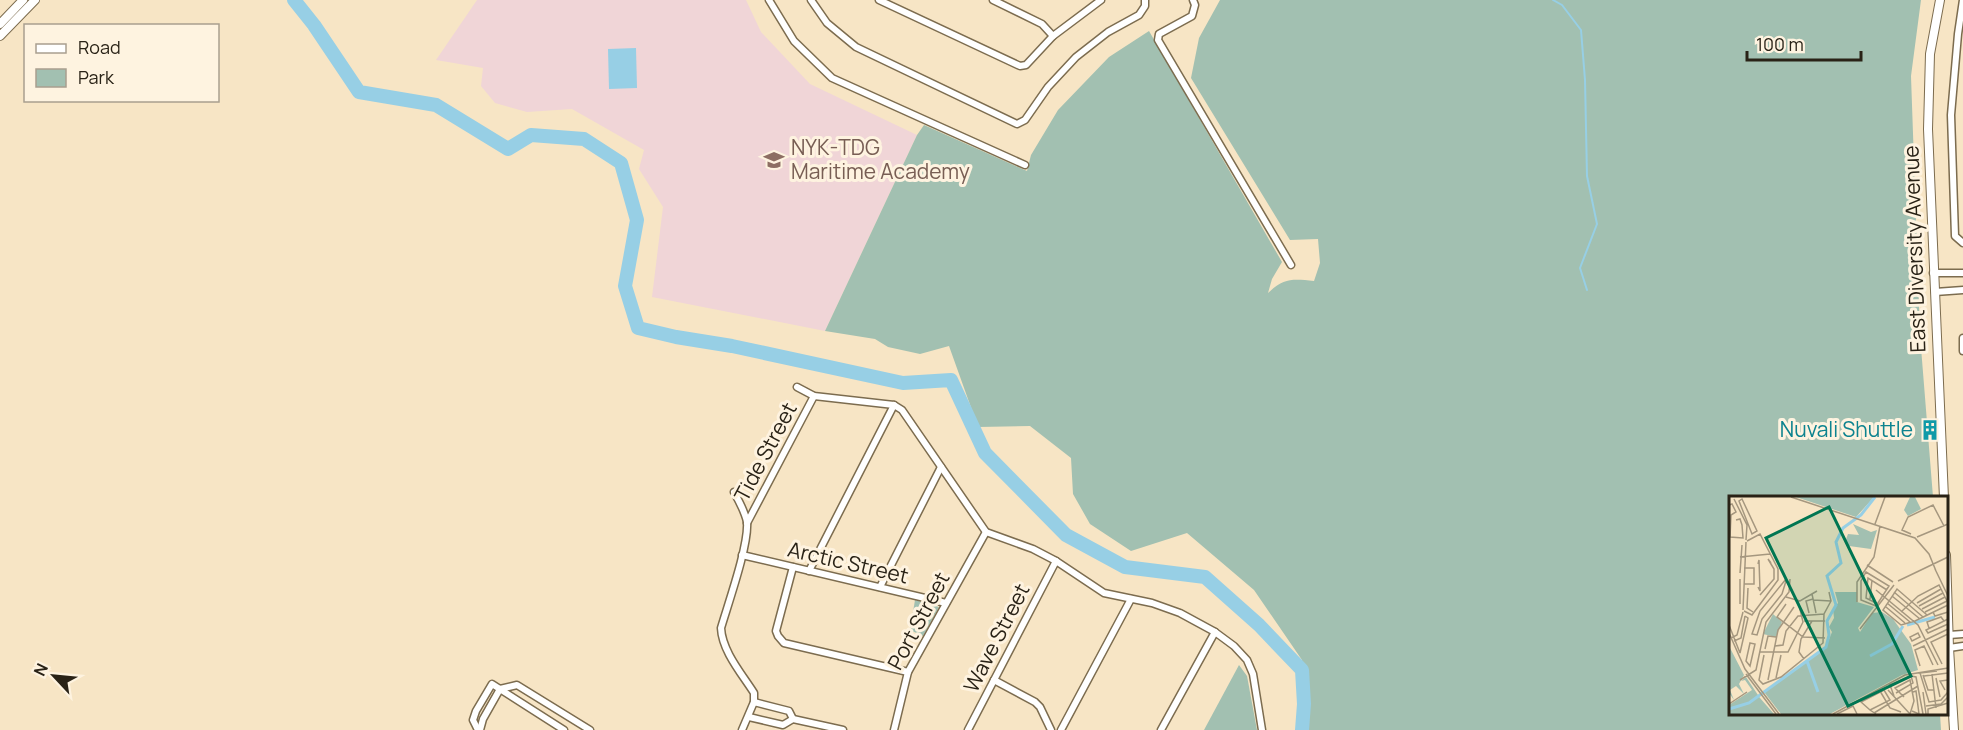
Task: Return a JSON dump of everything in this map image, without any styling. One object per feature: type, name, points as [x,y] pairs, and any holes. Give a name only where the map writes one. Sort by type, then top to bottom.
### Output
[{"type":"street","points":[[0,24],[23,0]]},
{"type":"street","points":[[0,36],[35,0]]},
{"type":"street","points":[[769,0],[794,41],[832,78],[1025,165]]},
{"type":"street","points":[[811,0],[827,23],[856,47],[1017,124],[1025,120],[1048,87],[1076,57],[1108,32],[1139,15],[1145,6],[1145,0]]},
{"type":"street","points":[[879,0],[1020,66],[1026,65],[1053,36],[1091,2],[1101,0]]},
{"type":"street","points":[[993,0],[1042,24],[1053,36]]},
{"type":"street","points":[[1193,0],[1196,4],[1192,16],[1159,34],[1158,40],[1292,265]]},
{"type":"street","name":"East Diversity Avenue","points":[[1940,0],[1930,54],[1928,129],[1944,496]]},
{"type":"street","points":[[1963,0],[1951,114],[1955,236],[1963,243]]},
{"type":"street","points":[[1933,273],[1963,273]]},
{"type":"street","points":[[1935,292],[1963,290]]},
{"type":"street","points":[[1963,338],[1963,351]]},
{"type":"street","points":[[797,387],[814,396],[894,405],[902,410],[986,532],[1021,543],[1056,561],[1104,593],[1152,603],[1180,613],[1234,645],[1247,660],[1253,674],[1262,730]]},
{"type":"street","name":"Tide Street","points":[[747,523],[814,396]]},
{"type":"street","points":[[809,571],[894,405]]},
{"type":"street","points":[[880,587],[941,467]]},
{"type":"street","points":[[734,492],[747,523],[742,555],[721,628],[721,636],[754,693],[754,702],[742,730]]},
{"type":"street","name":"Port Street","points":[[894,730],[908,672],[986,532]]},
{"type":"street","name":"Arctic Street","points":[[742,555],[946,603]]},
{"type":"street","name":"Wave Street","points":[[968,730],[1056,561]]},
{"type":"street","points":[[793,567],[776,631],[784,643],[908,672]]},
{"type":"street","points":[[1948,594],[1954,730]]},
{"type":"street","points":[[1061,730],[1131,599]]},
{"type":"street","points":[[1161,730],[1215,632]]},
{"type":"street","points":[[1949,634],[1963,634]]},
{"type":"street","points":[[1949,648],[1963,646]]},
{"type":"street","points":[[994,680],[1035,702],[1040,707],[1051,730]]},
{"type":"street","points":[[479,730],[473,720],[492,684],[564,730]]},
{"type":"street","points":[[479,730],[483,718],[500,689],[517,685],[590,730]]},
{"type":"street","points":[[754,702],[789,711],[793,719]]},
{"type":"street","points":[[749,717],[783,726],[793,719],[843,730]]},
{"type":"street","points":[[807,730],[810,723]]},
{"type":"shaded area","name":"NYK-TDG Maritime Academy","points":[[477,0],[746,0],[761,32],[810,84],[917,135],[825,331],[652,297],[663,207],[639,169],[644,150],[572,109],[527,112],[495,103],[481,86],[483,68],[436,60]]},
{"type":"green space","points":[[1220,0],[1921,0],[1911,76],[1920,335],[1933,496],[1729,496],[1729,715],[1940,715],[1941,730],[1302,730],[1304,704],[1302,660],[1254,590],[1187,533],[1131,551],[1090,524],[1073,494],[1071,458],[1030,426],[978,427],[949,346],[920,354],[888,347],[875,339],[825,331],[917,135],[924,125],[1027,171],[1031,155],[1058,110],[1109,57],[1149,31],[1282,262],[1272,279],[1268,293],[1284,282],[1314,281],[1320,263],[1318,239],[1290,240],[1191,78],[1199,38]]},
{"type":"green space","points":[[915,600],[939,607],[923,636],[910,630]]},
{"type":"green space","points":[[1239,665],[1247,676],[1257,730],[1204,730]]},
{"type":"water","points":[[636,48],[637,88],[609,89],[608,49]]},
{"type":"waterway","points":[[294,0],[314,25],[359,92],[436,105],[508,149],[531,135],[584,139],[621,163],[637,220],[625,286],[638,328],[903,383],[951,380],[985,453],[1066,535],[1125,567],[1205,577],[1259,625],[1302,670],[1304,704],[1302,730]]},
{"type":"waterway","points":[[1553,0],[1562,5],[1581,30],[1585,80],[1587,176],[1597,224],[1580,268],[1587,290]]},
{"type":"place","name":"NYK-TDG Maritime Academy","points":[[774,160]]},
{"type":"place","name":"Nuvali Shuttle","points":[[1930,430]]}]
